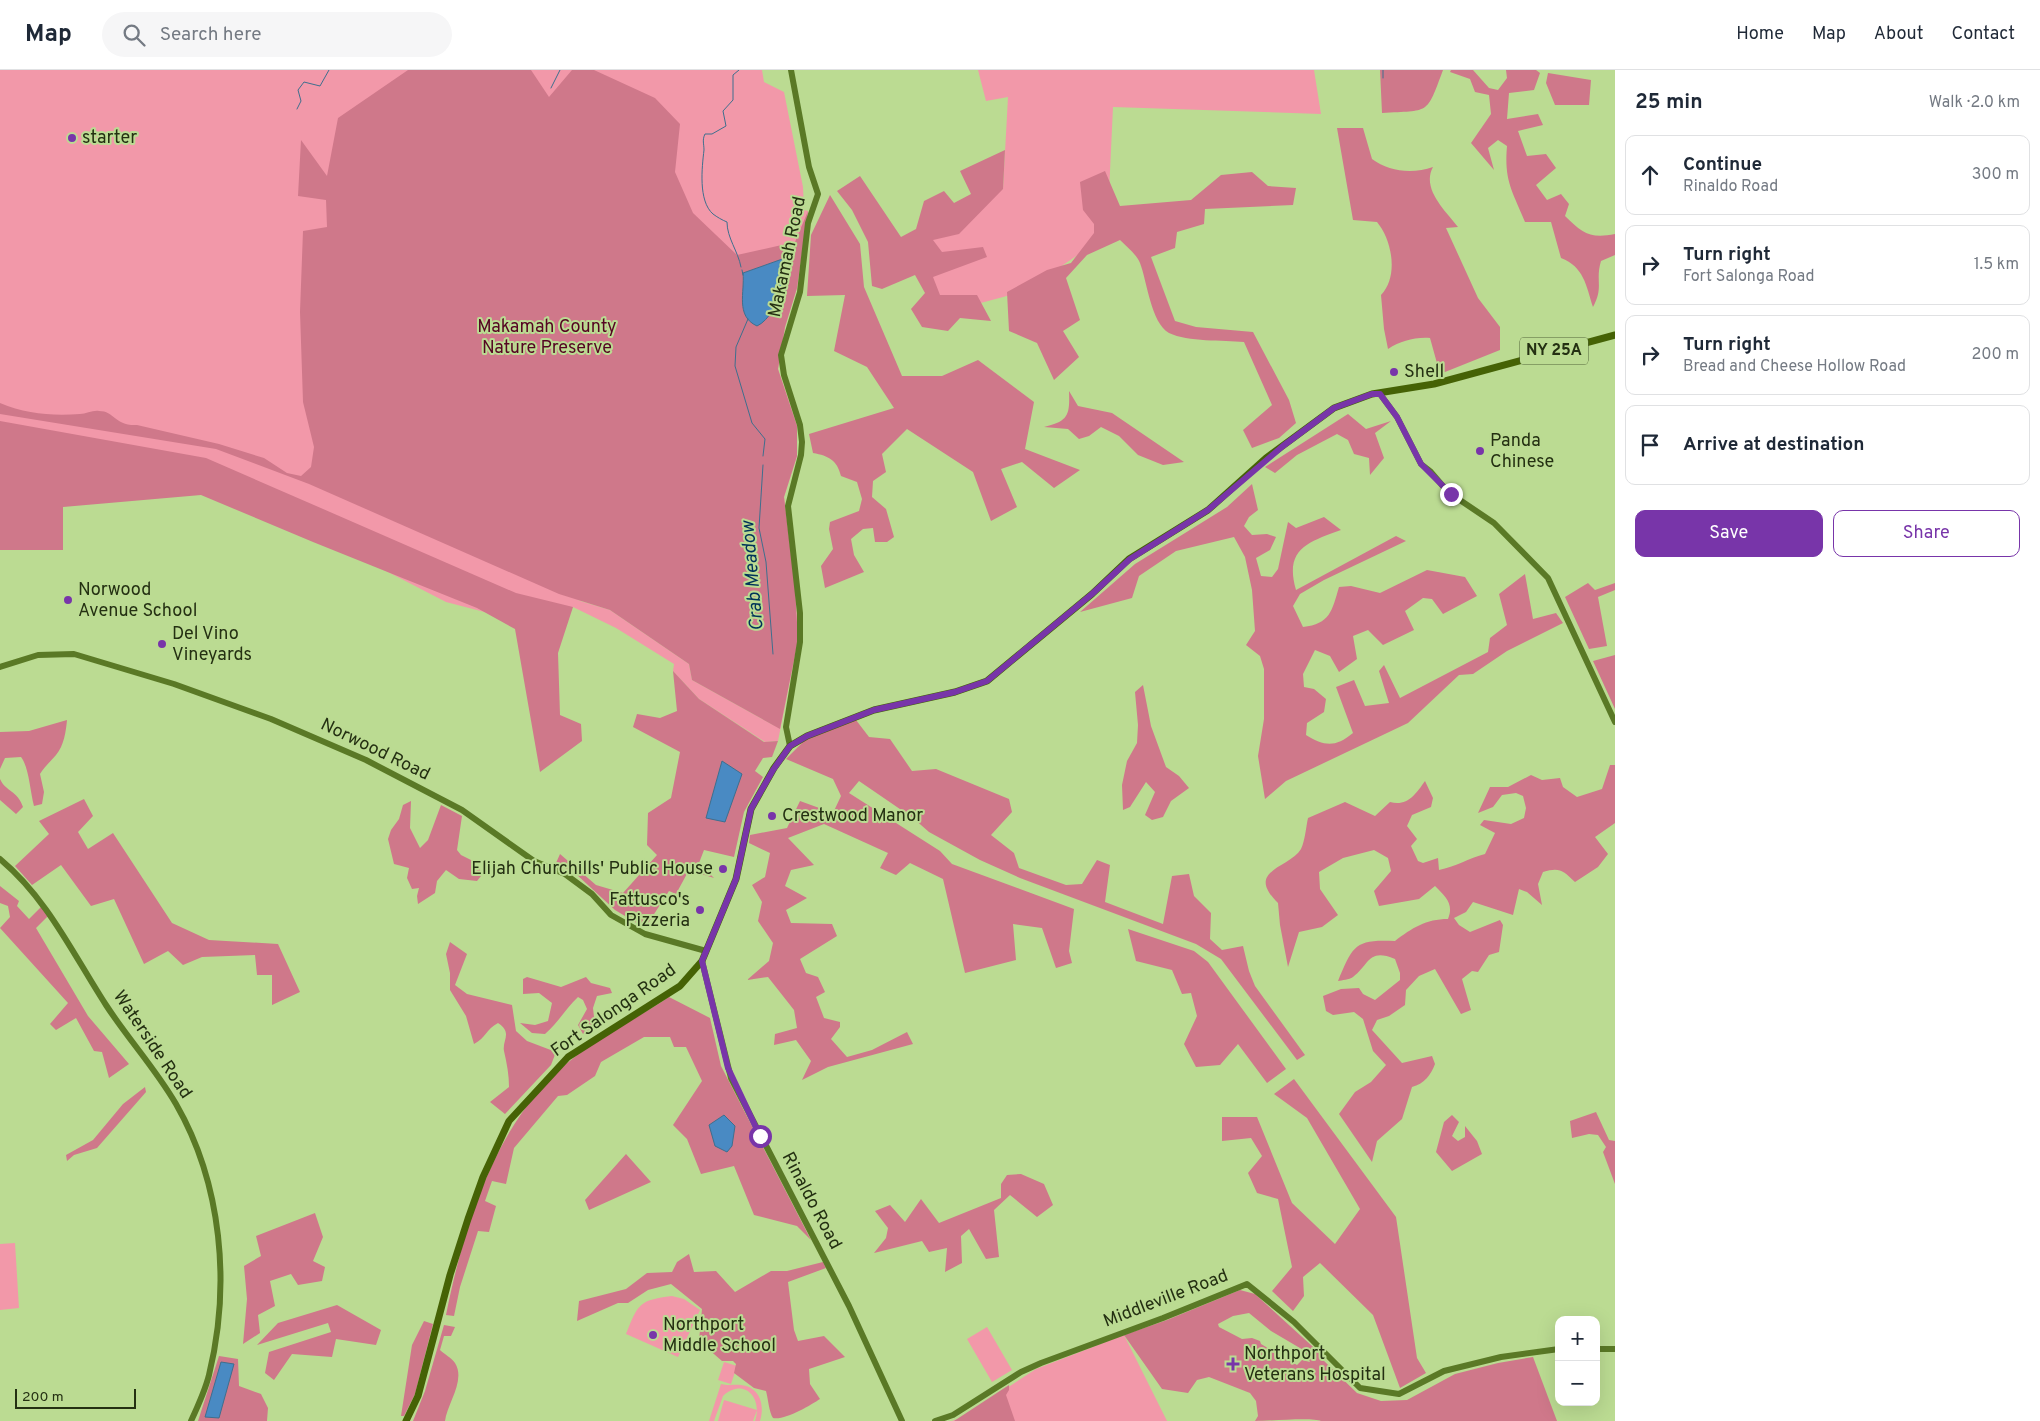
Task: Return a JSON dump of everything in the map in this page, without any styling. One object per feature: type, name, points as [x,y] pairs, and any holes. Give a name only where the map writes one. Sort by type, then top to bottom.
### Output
[{"type":"main road","name":"Fort Salonga Road","points":[[406,1421],[418,1396],[450,1276],[468,1219],[483,1177],[510,1121],[568,1057],[680,986],[702,961],[736,879],[751,809],[773,770],[790,746],[807,736],[874,710],[955,692],[987,681],[1092,594],[1130,559],[1208,510],[1283,446],[1334,408],[1372,394],[1446,381],[1615,335]]},
{"type":"street","name":"Makamah Road","points":[[790,746],[786,726],[800,642],[800,613],[788,506],[801,456],[802,442],[800,425],[784,375],[782,355],[800,292],[808,223],[818,194],[809,167],[791,70]]},
{"type":"street","points":[[1380,394],[1397,417],[1421,464],[1430,471],[1448,492],[1494,523],[1548,578],[1615,722]]},
{"type":"street","name":"Norwood Road","points":[[0,667],[38,655],[74,654],[174,684],[271,719],[360,757],[462,810],[534,861],[565,874],[592,894],[611,915],[645,934],[706,951]]},
{"type":"street","name":"Waterside Road","points":[[0,859],[18,873],[60,928],[110,1010],[157,1074],[193,1138],[206,1173],[216,1225],[221,1289],[209,1377],[192,1421]]},
{"type":"street","name":"Rinaldo Road","points":[[702,961],[728,1068],[734,1083],[849,1306],[902,1421]]},
{"type":"street","name":"Middleville Road","points":[[935,1421],[959,1412],[1021,1372],[1041,1363],[1163,1318],[1247,1284],[1294,1322],[1360,1388],[1399,1394],[1444,1370],[1493,1358],[1555,1350]]},
{"type":"street","points":[[1600,1349],[1615,1349]]},
{"type":"green space","points":[[0,70],[762,70],[764,82],[784,92],[803,187],[804,210],[808,211],[797,288],[785,327],[778,369],[797,426],[797,456],[784,497],[795,588],[798,640],[778,741],[765,742],[699,699],[673,671],[674,664],[616,628],[573,607],[496,615],[446,602],[388,572],[212,491],[0,484]],"holes":[[[577,600],[614,606],[775,726],[692,680],[689,664],[610,610]]]},
{"type":"green space","name":"Makamah County Nature Preserve","points":[[408,70],[531,70],[549,97],[572,70],[594,70],[655,98],[680,124],[675,172],[693,213],[737,255],[795,242],[808,211],[797,288],[785,327],[778,369],[797,426],[797,456],[784,497],[795,588],[798,640],[780,729],[692,680],[689,664],[610,610],[559,594],[309,484],[216,449],[0,414],[0,403],[20,410],[49,414],[70,415],[97,411],[104,412],[129,425],[137,425],[219,444],[264,458],[287,473],[301,476],[311,467],[314,447],[303,402],[300,312],[303,231],[327,227],[326,200],[298,196],[301,140],[327,176],[338,118]],"holes":[[[788,257],[787,266],[779,281],[786,291],[762,323],[757,325],[750,321],[743,310],[743,273]]]},
{"type":"green space","points":[[978,70],[1314,70],[1321,114],[1113,107],[1107,235],[1025,291],[977,304],[938,301],[909,238],[1003,189],[1008,97],[986,101]]},
{"type":"green space","points":[[1380,70],[1443,70],[1433,96],[1424,108],[1382,113]]},
{"type":"green space","points":[[1451,70],[1473,70],[1489,88],[1498,90],[1507,78],[1506,70],[1536,70],[1540,73],[1534,90],[1509,93],[1507,119],[1538,114],[1543,125],[1518,131],[1527,156],[1546,154],[1556,168],[1536,185],[1547,200],[1561,194],[1569,204],[1565,216],[1576,227],[1587,233],[1599,236],[1615,234],[1615,255],[1601,261],[1599,289],[1593,307],[1583,278],[1575,266],[1561,258],[1551,222],[1525,222],[1508,177],[1507,146],[1498,140],[1488,148],[1494,170],[1471,143],[1491,114],[1489,95],[1475,92],[1470,79],[1450,72]]},
{"type":"green space","points":[[1548,73],[1591,80],[1589,105],[1555,105],[1546,83]]},
{"type":"green space","points":[[1337,128],[1363,128],[1372,159],[1386,167],[1417,171],[1433,167],[1430,175],[1432,191],[1458,227],[1446,228],[1478,298],[1500,327],[1500,350],[1440,374],[1430,338],[1408,340],[1388,349],[1381,295],[1387,287],[1392,268],[1390,248],[1377,222],[1353,220]]},
{"type":"green space","points":[[1005,150],[1003,189],[959,234],[933,240],[942,252],[983,247],[987,257],[933,277],[940,295],[977,295],[991,321],[960,318],[948,331],[922,327],[911,309],[925,293],[915,275],[882,289],[872,286],[868,242],[852,210],[837,191],[860,176],[901,237],[916,229],[924,201],[944,191],[954,203],[971,194],[960,171]]},
{"type":"green space","points":[[1105,171],[1120,206],[1191,200],[1221,175],[1252,172],[1268,186],[1296,188],[1293,205],[1205,209],[1204,224],[1177,232],[1175,248],[1151,257],[1175,321],[1196,327],[1253,332],[1289,400],[1296,423],[1279,438],[1252,448],[1243,430],[1272,405],[1244,342],[1186,338],[1169,333],[1163,328],[1154,311],[1139,260],[1120,240],[1087,255],[1066,278],[1080,320],[1063,331],[1079,357],[1054,380],[1037,343],[1009,331],[1007,292],[1047,270],[1071,263],[1094,233],[1094,224],[1083,210],[1080,182]]},
{"type":"green space","points":[[830,195],[860,244],[864,287],[902,376],[942,376],[978,360],[1034,402],[1025,449],[1080,470],[1054,488],[1022,462],[1001,469],[1017,507],[991,521],[973,472],[907,429],[882,454],[886,472],[873,481],[872,497],[886,509],[894,537],[887,542],[875,542],[873,528],[863,529],[851,539],[854,555],[864,572],[825,588],[821,566],[833,549],[829,529],[830,522],[859,511],[862,499],[857,482],[841,476],[835,462],[832,460],[813,453],[809,434],[894,408],[867,367],[834,351],[845,295],[807,296],[811,235]]},
{"type":"green space","points":[[1069,391],[1078,406],[1112,413],[1184,462],[1163,465],[1138,455],[1119,436],[1101,427],[1089,436],[1079,439],[1068,429],[1044,427],[1063,420],[1066,416],[1069,406]]},
{"type":"green space","points":[[1348,414],[1366,429],[1391,421],[1375,433],[1384,458],[1370,475],[1369,458],[1354,454],[1348,440],[1337,434],[1297,455],[1275,473],[1265,467]]},
{"type":"green space","points":[[0,421],[206,458],[516,593],[573,607],[558,653],[560,715],[581,724],[582,741],[540,772],[515,629],[477,608],[201,495],[63,507],[63,550],[0,550]]},
{"type":"green space","points":[[1252,484],[1258,510],[1249,517],[1244,526],[1252,535],[1267,534],[1276,537],[1270,550],[1256,558],[1261,576],[1272,577],[1278,569],[1288,522],[1296,528],[1324,517],[1341,530],[1309,543],[1296,556],[1293,565],[1293,576],[1296,590],[1396,536],[1406,541],[1324,580],[1300,594],[1293,606],[1303,627],[1319,623],[1328,615],[1332,609],[1339,587],[1351,586],[1380,593],[1427,570],[1465,577],[1477,596],[1443,614],[1432,599],[1423,598],[1405,611],[1414,630],[1383,645],[1368,630],[1353,636],[1357,659],[1339,672],[1330,656],[1315,650],[1303,674],[1304,687],[1314,689],[1326,699],[1324,712],[1307,723],[1306,735],[1318,741],[1330,744],[1335,743],[1353,733],[1336,687],[1354,680],[1365,706],[1389,703],[1379,671],[1384,665],[1400,698],[1488,652],[1490,638],[1507,625],[1499,594],[1525,574],[1533,619],[1556,613],[1563,623],[1507,651],[1473,674],[1459,675],[1408,723],[1286,781],[1265,799],[1258,756],[1264,719],[1264,669],[1260,656],[1246,645],[1255,631],[1252,590],[1245,557],[1234,537],[1176,551],[1139,576],[1132,598],[1080,612],[1135,564],[1227,507]]},
{"type":"green space","points":[[1588,583],[1595,590],[1615,583],[1615,590],[1598,597],[1607,646],[1589,649],[1565,597]]},
{"type":"green space","points":[[1615,655],[1615,709],[1593,661]]},
{"type":"green space","points":[[673,671],[699,699],[764,742],[778,741],[772,757],[763,758],[755,771],[763,777],[744,812],[734,857],[704,850],[699,863],[714,878],[689,870],[676,894],[669,891],[645,928],[615,910],[576,874],[556,863],[560,854],[596,885],[623,893],[657,855],[647,845],[648,813],[671,798],[680,752],[633,727],[637,714],[660,718],[677,711]]},
{"type":"green space","points":[[1143,685],[1151,726],[1166,767],[1179,776],[1189,788],[1171,801],[1163,817],[1152,820],[1145,815],[1155,792],[1146,782],[1130,807],[1123,810],[1122,785],[1127,761],[1137,743],[1138,725],[1135,692]]},
{"type":"green space","points":[[67,720],[61,747],[40,774],[44,792],[42,804],[34,806],[28,773],[21,757],[5,758],[0,769],[0,732],[29,731]]},
{"type":"green space","points":[[856,720],[869,737],[890,739],[912,771],[936,769],[1009,799],[1012,812],[991,835],[1014,853],[1019,868],[1066,885],[1082,884],[1097,860],[1110,865],[1105,902],[1163,924],[1172,876],[1189,874],[1194,896],[1211,913],[1210,939],[1222,950],[1243,946],[1255,986],[1305,1055],[1297,1060],[1221,959],[1196,944],[1020,878],[980,860],[929,832],[913,818],[859,781],[849,793],[940,851],[952,864],[1074,909],[1069,951],[1072,963],[1056,968],[1042,928],[1013,924],[1016,960],[965,973],[943,879],[910,863],[896,875],[880,868],[888,853],[824,824],[788,838],[814,865],[791,870],[785,886],[807,898],[786,910],[791,923],[832,924],[837,936],[800,959],[806,973],[818,977],[825,992],[816,997],[824,1018],[840,1022],[840,1027],[831,1039],[847,1057],[872,1050],[907,1032],[913,1044],[828,1067],[802,1080],[811,1061],[796,1040],[774,1045],[775,1034],[797,1028],[794,1010],[768,977],[747,980],[769,961],[773,943],[758,921],[762,902],[752,885],[765,877],[770,853],[749,843],[750,835],[787,828],[800,801],[833,813],[841,796],[833,779],[786,759],[805,740]]},
{"type":"green space","points":[[1610,765],[1615,765],[1615,823],[1595,837],[1608,854],[1598,867],[1575,882],[1557,870],[1543,872],[1538,884],[1542,905],[1527,892],[1519,889],[1513,915],[1473,902],[1466,912],[1454,918],[1459,925],[1470,932],[1500,920],[1503,925],[1499,952],[1489,955],[1478,972],[1472,971],[1462,979],[1471,1010],[1461,1014],[1435,969],[1419,976],[1406,990],[1405,1005],[1389,1016],[1377,1020],[1372,1030],[1402,1063],[1432,1056],[1435,1064],[1426,1079],[1412,1087],[1402,1119],[1377,1141],[1372,1162],[1339,1114],[1355,1092],[1371,1082],[1386,1065],[1373,1051],[1363,1019],[1354,1012],[1333,1015],[1326,1011],[1323,996],[1341,989],[1359,988],[1363,994],[1375,1000],[1400,980],[1400,973],[1395,959],[1379,955],[1374,956],[1353,977],[1338,981],[1352,952],[1363,943],[1395,941],[1420,925],[1440,919],[1448,919],[1450,909],[1448,901],[1435,886],[1419,899],[1379,906],[1374,891],[1391,871],[1388,858],[1374,850],[1343,858],[1319,872],[1320,889],[1338,915],[1322,927],[1299,932],[1288,967],[1278,903],[1269,892],[1266,883],[1267,876],[1301,849],[1308,818],[1345,802],[1375,816],[1390,802],[1401,803],[1406,801],[1425,781],[1433,798],[1431,807],[1412,815],[1407,826],[1417,839],[1411,846],[1418,861],[1423,863],[1438,858],[1439,870],[1451,867],[1485,854],[1495,833],[1480,825],[1484,820],[1511,824],[1524,818],[1526,808],[1523,796],[1516,793],[1502,795],[1493,807],[1478,813],[1490,787],[1508,787],[1531,775],[1542,780],[1560,778],[1563,787],[1577,797],[1602,789]]},
{"type":"green space","points":[[0,779],[21,802],[23,807],[16,814],[0,800]]},
{"type":"green space","points":[[84,799],[93,816],[78,832],[88,849],[113,833],[172,923],[209,940],[278,944],[300,992],[272,1005],[272,975],[257,975],[255,955],[202,957],[183,965],[168,951],[144,964],[114,899],[91,906],[61,865],[32,885],[15,866],[49,834],[39,821]]},
{"type":"green space","points":[[411,801],[410,828],[420,848],[428,840],[441,805],[462,816],[457,850],[461,855],[479,864],[481,876],[477,881],[459,879],[446,870],[437,881],[435,893],[418,904],[419,888],[412,889],[407,878],[409,868],[394,864],[388,839],[391,830],[399,819],[403,805]]},
{"type":"green space","points":[[0,886],[19,901],[17,906],[29,919],[41,907],[48,916],[36,928],[88,1016],[129,1064],[109,1078],[102,1052],[94,1051],[76,1018],[56,1030],[50,1024],[68,1003],[0,928],[10,917],[8,906],[0,903]]},
{"type":"green space","points":[[1128,929],[1194,951],[1208,962],[1286,1069],[1267,1083],[1238,1044],[1220,1065],[1196,1067],[1184,1044],[1197,1016],[1191,993],[1182,994],[1172,970],[1136,961]]},
{"type":"green space","points":[[450,942],[467,954],[455,985],[467,994],[512,1005],[516,1031],[527,1041],[556,1052],[551,1065],[505,1114],[490,1102],[509,1087],[504,1051],[506,1033],[498,1023],[474,1044],[466,1016],[450,990],[450,973],[446,954]]},
{"type":"green space","points":[[527,977],[561,987],[586,977],[591,983],[610,988],[612,993],[597,996],[593,1008],[595,1026],[583,1034],[578,1025],[587,1009],[583,1000],[578,997],[545,1034],[532,1033],[520,1023],[535,1025],[548,1021],[552,1003],[539,993],[523,994],[523,979]]},
{"type":"green space","points":[[669,997],[710,1018],[721,1066],[811,1240],[797,1226],[754,1215],[734,1166],[701,1174],[687,1139],[673,1125],[702,1081],[686,1047],[674,1047],[670,1037],[644,1037],[601,1062],[595,1076],[567,1095],[558,1096],[514,1148],[506,1184],[492,1181],[485,1201],[496,1206],[489,1232],[478,1231],[460,1287],[454,1316],[446,1315],[463,1243],[475,1208],[505,1140],[525,1109],[549,1080],[576,1056]]},
{"type":"green space","points":[[1294,1079],[1396,1217],[1417,1358],[1426,1373],[1400,1388],[1373,1315],[1320,1263],[1303,1277],[1304,1296],[1293,1311],[1272,1291],[1292,1267],[1278,1199],[1257,1193],[1248,1173],[1262,1156],[1251,1138],[1222,1141],[1222,1117],[1257,1117],[1292,1203],[1335,1244],[1360,1209],[1307,1118],[1274,1094]]},
{"type":"green space","points":[[145,1087],[146,1092],[97,1148],[74,1155],[67,1161],[66,1155],[93,1140],[123,1104]]},
{"type":"green space","points":[[1596,1112],[1609,1140],[1615,1141],[1615,1184],[1603,1152],[1606,1147],[1598,1135],[1589,1134],[1572,1138],[1570,1121]]},
{"type":"green space","points":[[1452,1115],[1459,1122],[1452,1136],[1458,1141],[1465,1137],[1465,1126],[1477,1141],[1482,1154],[1452,1171],[1436,1152],[1444,1122]]},
{"type":"green space","points":[[626,1154],[651,1182],[589,1210],[585,1200]]},
{"type":"green space","points":[[1021,1174],[1044,1184],[1053,1205],[1037,1217],[1010,1195],[994,1210],[999,1257],[986,1259],[969,1229],[961,1236],[962,1263],[945,1272],[947,1248],[929,1252],[922,1241],[874,1253],[886,1238],[888,1228],[875,1211],[890,1205],[905,1222],[921,1199],[939,1223],[1001,1198],[1001,1184],[1007,1175]]},
{"type":"green space","points":[[315,1213],[323,1237],[313,1261],[325,1267],[322,1281],[298,1285],[291,1274],[270,1281],[275,1306],[258,1315],[260,1333],[243,1344],[247,1299],[244,1266],[261,1256],[256,1236]]},
{"type":"green space","points":[[15,1243],[19,1308],[0,1310],[0,1244]]},
{"type":"green space","points":[[689,1254],[694,1272],[716,1271],[735,1292],[771,1271],[787,1271],[823,1262],[826,1268],[788,1282],[794,1330],[798,1341],[824,1336],[845,1357],[809,1369],[810,1384],[820,1399],[790,1415],[773,1418],[766,1391],[754,1388],[734,1373],[736,1364],[733,1361],[722,1361],[699,1341],[702,1309],[671,1284],[648,1290],[628,1303],[618,1303],[577,1321],[579,1301],[626,1289],[647,1273],[672,1272],[677,1262]]},
{"type":"green space","name":"Northport Veterans Hospital","points":[[1240,1290],[1255,1294],[1323,1356],[1321,1358],[1357,1393],[1381,1401],[1407,1400],[1455,1374],[1498,1363],[1533,1357],[1557,1421],[1321,1421],[1300,1419],[1255,1421],[1258,1416],[1256,1401],[1250,1393],[1209,1377],[1197,1380],[1188,1393],[1162,1389],[1124,1335],[1167,1320]],"holes":[[[1249,1313],[1271,1331],[1305,1351],[1310,1362],[1302,1360],[1297,1365],[1261,1344],[1260,1341],[1252,1338],[1242,1339],[1219,1327],[1218,1324],[1233,1316]]]},
{"type":"green space","points":[[672,1296],[684,1299],[700,1310],[678,1357],[626,1334],[641,1305],[653,1299]]},
{"type":"green space","points":[[337,1305],[381,1330],[376,1345],[336,1339],[332,1357],[292,1354],[274,1380],[265,1373],[269,1352],[331,1332],[328,1323],[257,1345],[278,1323]]},
{"type":"green space","points":[[424,1321],[433,1324],[415,1394],[404,1416],[401,1416],[412,1345]]},
{"type":"green space","points":[[444,1325],[455,1327],[451,1336],[444,1336],[440,1350],[454,1361],[458,1370],[455,1392],[445,1421],[413,1421],[425,1391]]},
{"type":"green space","points":[[987,1327],[1012,1370],[992,1382],[967,1339]]},
{"type":"green space","points":[[1124,1335],[1167,1421],[952,1421],[961,1418],[1036,1369]]},
{"type":"green space","points":[[219,1356],[238,1359],[239,1386],[261,1394],[268,1408],[267,1421],[198,1421]]},
{"type":"green space","points":[[724,1362],[737,1366],[731,1384],[718,1380]]},
{"type":"green space","points":[[721,1384],[741,1385],[753,1389],[760,1398],[762,1409],[760,1421],[755,1421],[757,1413],[754,1398],[744,1389],[738,1389],[723,1396],[714,1421],[709,1421]]},
{"type":"green space","points":[[1009,1385],[1006,1395],[1015,1421],[954,1421]]},
{"type":"green space","points":[[724,1400],[757,1410],[753,1421],[718,1421]]},
{"type":"water","points":[[788,257],[787,266],[779,281],[786,291],[766,320],[757,326],[750,322],[743,310],[743,273]]},
{"type":"water","points":[[722,761],[742,774],[725,822],[706,818]]},
{"type":"water","points":[[724,1115],[735,1126],[732,1146],[727,1152],[715,1146],[709,1125]]},
{"type":"water","points":[[221,1362],[234,1364],[219,1418],[205,1417]]},
{"type":"waterway","points":[[297,109],[301,101],[298,90],[304,82],[320,86],[329,70]]},
{"type":"waterway","points":[[551,88],[560,70]]},
{"type":"waterway","name":"Crab Meadow","points":[[739,70],[733,75],[733,100],[723,111],[726,126],[704,136],[702,184],[708,208],[713,214],[727,222],[727,228],[741,267]]},
{"type":"waterway","points":[[1383,70],[1383,78]]},
{"type":"waterway","name":"Crab Meadow","points":[[742,270],[743,275]]},
{"type":"waterway","name":"Crab Meadow","points":[[748,319],[736,347],[735,366],[752,423],[765,439],[763,456]]},
{"type":"waterway","name":"Crab Meadow","points":[[763,465],[759,528],[766,562],[773,654]]},
{"type":"place","name":"starter","points":[[72,138]]},
{"type":"place","name":"Shell","points":[[1394,372]]},
{"type":"place","name":"Panda Chinese","points":[[1480,451]]},
{"type":"place","name":"Norwood Avenue School","points":[[68,600]]},
{"type":"place","name":"Del Vino Vineyards","points":[[162,644]]},
{"type":"place","name":"Crestwood Manor","points":[[772,816]]},
{"type":"place","name":"Elijah Churchills' Public House","points":[[723,869]]},
{"type":"place","name":"Fattusco's Pizzeria","points":[[700,910]]},
{"type":"place","name":"Northport Middle School","points":[[653,1335]]},
{"type":"place","name":"Northport Veterans Hospital","points":[[1233,1364]]},
{"type":"route","points":[[760,1136],[728,1068],[702,961],[722,917],[736,879],[751,809],[773,770],[790,746],[807,736],[874,710],[955,692],[987,681],[1092,594],[1130,559],[1208,510],[1266,458],[1334,408],[1348,402],[1372,394],[1380,394],[1397,417],[1421,464],[1451,494]]}]
